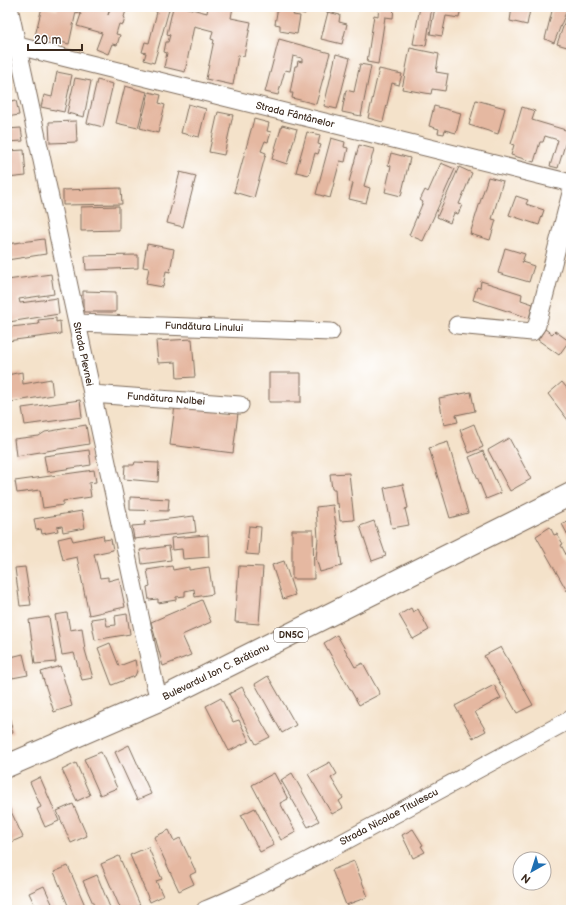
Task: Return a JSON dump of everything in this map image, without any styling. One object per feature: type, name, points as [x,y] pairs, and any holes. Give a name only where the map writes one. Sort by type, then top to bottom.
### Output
[{"type":"main road","name":"Bulevardul Ion C. Brătianu","points":[[7,766],[160,700],[571,494]]},
{"type":"street","name":"Strada Plevnei","points":[[9,7],[12,48],[77,323],[160,700]]},
{"type":"street","name":"Strada Fântânelor","points":[[12,48],[571,183]]},
{"type":"street","points":[[457,325],[532,332],[537,325],[571,193]]},
{"type":"street","name":"Fundătura Linului","points":[[77,323],[331,332]]},
{"type":"street","name":"Fundătura Nalbei","points":[[92,394],[240,405]]},
{"type":"street","name":"Strada Nicolae Titulescu","points":[[205,910],[221,904],[279,876],[571,719]]},
{"type":"building","points":[[42,7],[57,10],[58,7],[110,7],[108,15],[111,7],[127,7],[123,25],[119,24],[116,34],[120,35],[117,45],[112,44],[108,54],[96,49],[102,33],[77,26],[81,14],[76,12],[69,44],[35,36]]},
{"type":"building","points":[[156,7],[169,10],[154,63],[144,60],[146,53],[142,52],[145,42],[149,43],[157,12],[155,11]]},
{"type":"building","points":[[173,7],[184,7],[207,13],[208,7],[233,7],[231,18],[251,22],[244,56],[238,55],[233,85],[206,79],[214,40],[211,39],[213,31],[194,26],[185,72],[164,67],[167,53],[164,52],[166,42],[168,42],[170,35],[167,34]]},
{"type":"building","points":[[278,7],[306,7],[305,14],[294,12],[293,15],[300,16],[297,34],[280,31],[280,25],[275,24]]},
{"type":"building","points":[[312,7],[328,7],[328,12],[311,9]]},
{"type":"building","points":[[379,7],[394,7],[393,18],[385,17],[378,64],[367,62],[374,15],[378,16]]},
{"type":"building","points":[[420,7],[432,7],[426,46],[413,44]]},
{"type":"building","points":[[435,7],[461,7],[459,18],[446,16],[442,36],[430,34]]},
{"type":"building","points":[[512,7],[528,7],[528,10],[530,10],[527,25],[510,21]]},
{"type":"building","points":[[553,7],[568,7],[554,43],[545,39]]},
{"type":"building","points":[[570,7],[571,40],[567,47],[557,44]]},
{"type":"building","points":[[328,12],[340,15],[339,22],[347,24],[342,44],[321,39]]},
{"type":"building","points":[[279,39],[330,53],[316,104],[292,98],[293,93],[290,93],[295,66],[297,66],[298,61],[302,62],[302,58],[293,56],[290,71],[285,70],[278,95],[265,92]]},
{"type":"building","points":[[410,48],[439,54],[436,72],[448,74],[445,91],[432,89],[431,94],[402,89]]},
{"type":"building","points":[[336,54],[350,58],[337,109],[324,106]]},
{"type":"building","points":[[360,64],[371,66],[361,116],[342,112],[346,90],[354,92]]},
{"type":"building","points":[[7,67],[13,90],[7,92]]},
{"type":"building","points":[[379,69],[402,74],[399,85],[392,83],[383,122],[368,118]]},
{"type":"building","points":[[57,72],[72,75],[64,112],[41,107],[44,95],[52,97]]},
{"type":"building","points":[[75,78],[91,81],[84,117],[67,113]]},
{"type":"building","points":[[97,80],[113,84],[103,127],[87,123]]},
{"type":"building","points":[[125,86],[147,92],[138,128],[116,123]]},
{"type":"building","points":[[149,92],[161,95],[159,103],[165,105],[158,133],[140,128]]},
{"type":"building","points":[[16,100],[19,115],[7,117],[7,102]]},
{"type":"building","points":[[476,100],[505,108],[498,134],[469,125]]},
{"type":"building","points":[[188,104],[206,109],[199,137],[181,133]]},
{"type":"building","points":[[434,106],[461,113],[456,133],[445,130],[444,134],[438,133],[439,129],[429,126]]},
{"type":"building","points":[[522,107],[535,111],[532,120],[569,131],[558,168],[550,166],[558,140],[545,136],[543,142],[540,142],[534,162],[511,155],[514,145],[511,144]]},
{"type":"building","points":[[218,112],[233,115],[224,155],[209,152]]},
{"type":"building","points":[[254,119],[269,123],[267,131],[271,132],[268,142],[265,141],[261,151],[266,153],[254,198],[234,192]]},
{"type":"building","points":[[76,121],[77,142],[50,143],[49,122]]},
{"type":"building","points":[[282,125],[297,129],[287,164],[272,159]]},
{"type":"building","points":[[21,128],[23,141],[7,142],[7,129]]},
{"type":"building","points":[[307,132],[320,135],[318,144],[321,145],[318,154],[315,153],[309,175],[296,172]]},
{"type":"building","points":[[331,138],[345,142],[344,147],[348,148],[345,162],[340,161],[330,198],[316,194]]},
{"type":"building","points":[[359,145],[374,149],[364,186],[370,188],[366,203],[349,199],[353,183],[349,182]]},
{"type":"building","points":[[24,150],[26,176],[7,178],[7,151]]},
{"type":"building","points":[[391,153],[410,158],[401,196],[385,192],[391,166],[388,165]]},
{"type":"building","points":[[441,163],[455,169],[423,241],[409,235],[423,202],[420,200],[425,190],[428,192]]},
{"type":"building","points":[[459,167],[472,173],[459,204],[462,205],[458,214],[454,213],[450,223],[437,217]]},
{"type":"building","points":[[180,172],[196,176],[183,227],[167,223]]},
{"type":"building","points":[[488,177],[503,181],[492,219],[496,220],[490,240],[470,234]]},
{"type":"building","points":[[121,188],[122,204],[63,205],[63,190]]},
{"type":"building","points":[[516,196],[528,200],[526,204],[544,210],[539,225],[509,215]]},
{"type":"building","points":[[119,206],[119,230],[81,231],[81,207]]},
{"type":"building","points":[[44,239],[46,254],[7,260],[7,244]]},
{"type":"building","points":[[147,244],[174,249],[170,272],[166,271],[163,287],[146,284],[149,268],[143,267]]},
{"type":"building","points":[[505,248],[525,254],[522,262],[534,266],[529,282],[498,273]]},
{"type":"building","points":[[138,255],[138,268],[86,270],[85,256]]},
{"type":"building","points":[[51,274],[54,294],[19,299],[20,303],[57,298],[59,314],[9,322],[7,310],[7,280]]},
{"type":"building","points":[[481,281],[522,294],[521,300],[533,304],[529,318],[473,300],[477,287],[480,288]]},
{"type":"building","points":[[83,291],[116,292],[116,312],[83,312]]},
{"type":"building","points":[[56,318],[56,322],[60,321],[61,334],[7,341],[7,331],[10,330],[10,327],[39,324],[38,320]]},
{"type":"building","points":[[545,329],[552,334],[555,331],[569,341],[559,355],[538,340]]},
{"type":"building","points":[[192,339],[195,377],[177,378],[176,362],[158,363],[156,341]]},
{"type":"building","points":[[22,372],[23,384],[51,379],[53,395],[11,402],[7,375]]},
{"type":"building","points":[[269,373],[301,373],[301,402],[269,402]]},
{"type":"building","points":[[562,382],[571,393],[571,424],[548,394]]},
{"type":"building","points":[[471,392],[475,411],[456,415],[458,422],[444,425],[439,398]]},
{"type":"building","points":[[80,400],[82,417],[25,425],[22,408]]},
{"type":"building","points":[[175,405],[238,413],[233,453],[170,445]]},
{"type":"building","points":[[474,424],[483,447],[469,453],[460,430]]},
{"type":"building","points":[[86,425],[89,444],[16,456],[14,439],[39,436],[45,432]]},
{"type":"building","points":[[509,438],[531,479],[510,491],[488,450]]},
{"type":"building","points":[[448,442],[468,513],[450,518],[429,448]]},
{"type":"building","points":[[89,450],[91,465],[47,472],[44,456]]},
{"type":"building","points":[[483,451],[501,493],[486,499],[469,457]]},
{"type":"building","points":[[135,462],[159,463],[158,482],[124,479],[125,465],[134,465]]},
{"type":"building","points":[[94,470],[96,482],[89,483],[91,497],[63,501],[63,505],[43,508],[40,490],[17,493],[15,481]]},
{"type":"building","points":[[349,473],[354,520],[340,521],[338,503],[336,504],[335,489],[332,489],[330,474]]},
{"type":"building","points":[[403,484],[408,508],[405,509],[409,525],[392,528],[384,488]]},
{"type":"building","points":[[130,497],[169,499],[168,511],[130,510]]},
{"type":"building","points":[[333,505],[342,566],[320,572],[316,558],[318,539],[316,507]]},
{"type":"building","points":[[82,511],[85,528],[63,532],[62,526],[57,527],[58,531],[42,534],[41,529],[36,530],[34,519]]},
{"type":"building","points":[[194,516],[196,532],[134,539],[132,526],[145,525],[144,522]]},
{"type":"building","points":[[571,519],[571,541],[562,524]]},
{"type":"building","points":[[374,521],[386,556],[372,561],[360,526]]},
{"type":"building","points":[[249,526],[261,527],[259,555],[246,554]]},
{"type":"building","points":[[550,527],[554,535],[557,534],[563,544],[561,545],[571,564],[571,589],[567,591],[536,536]]},
{"type":"building","points":[[292,530],[313,530],[314,579],[292,579]]},
{"type":"building","points":[[103,535],[104,540],[111,539],[113,550],[94,554],[100,578],[108,577],[108,581],[119,578],[125,607],[89,615],[77,557],[63,560],[58,539],[71,536],[73,541]]},
{"type":"building","points":[[208,535],[209,557],[183,559],[182,549],[172,550],[171,538]]},
{"type":"building","points":[[169,546],[171,560],[142,564],[140,550]]},
{"type":"building","points":[[284,561],[295,595],[283,599],[272,565]]},
{"type":"building","points":[[172,566],[173,570],[189,567],[189,570],[209,567],[213,594],[195,597],[194,589],[185,591],[185,596],[176,597],[176,600],[158,603],[158,599],[149,600],[147,587],[150,586],[147,570]]},
{"type":"building","points":[[239,566],[263,567],[259,624],[235,622]]},
{"type":"building","points":[[25,567],[31,605],[20,606],[15,568]]},
{"type":"building","points":[[202,600],[211,622],[182,635],[191,655],[163,666],[151,622]]},
{"type":"building","points":[[411,608],[413,612],[418,609],[429,630],[413,639],[399,615]]},
{"type":"building","points":[[67,613],[70,630],[82,628],[85,650],[93,678],[82,680],[74,653],[62,655],[55,615]]},
{"type":"building","points":[[127,614],[130,634],[95,640],[91,619],[105,617],[107,626],[116,625],[115,616]]},
{"type":"building","points":[[49,617],[56,662],[35,664],[29,620]]},
{"type":"building","points":[[337,635],[355,667],[363,663],[380,694],[359,705],[324,643]]},
{"type":"building","points":[[110,643],[119,666],[135,660],[137,671],[135,676],[112,685],[98,648]]},
{"type":"building","points":[[501,647],[533,705],[517,713],[484,656]]},
{"type":"building","points":[[23,654],[28,675],[7,679],[7,658]]},
{"type":"building","points":[[60,666],[72,706],[54,712],[41,672]]},
{"type":"building","points":[[268,676],[296,725],[282,733],[255,684]]},
{"type":"building","points":[[494,685],[501,698],[475,712],[486,731],[473,738],[455,706]]},
{"type":"building","points":[[242,687],[270,737],[256,744],[229,694]]},
{"type":"building","points":[[221,698],[233,722],[239,720],[249,741],[229,751],[206,706]]},
{"type":"building","points":[[7,707],[13,733],[7,734]]},
{"type":"building","points":[[129,745],[151,794],[137,800],[115,752]]},
{"type":"building","points":[[101,752],[117,788],[100,795],[84,759]]},
{"type":"building","points":[[330,762],[337,774],[331,778],[343,798],[339,801],[343,808],[332,814],[308,774]]},
{"type":"building","points":[[76,763],[90,795],[77,801],[62,770]]},
{"type":"building","points":[[274,773],[288,799],[280,803],[296,832],[281,840],[252,785]]},
{"type":"building","points":[[292,773],[319,821],[308,827],[281,780]]},
{"type":"building","points":[[40,777],[59,821],[45,827],[37,809],[41,807],[30,782]]},
{"type":"building","points":[[7,803],[23,837],[7,844]]},
{"type":"building","points":[[73,804],[87,836],[71,843],[57,811]]},
{"type":"building","points":[[255,808],[274,845],[260,852],[241,815]]},
{"type":"building","points":[[413,829],[423,845],[421,846],[425,852],[413,858],[402,835]]},
{"type":"building","points":[[169,830],[174,841],[180,838],[196,872],[190,875],[194,884],[179,891],[154,837]]},
{"type":"building","points":[[148,847],[162,879],[156,881],[163,896],[150,902],[130,855]]},
{"type":"building","points":[[119,856],[140,905],[129,910],[121,910],[101,864]]},
{"type":"building","points":[[354,861],[368,897],[346,905],[332,870]]},
{"type":"building","points":[[68,866],[87,910],[70,910],[54,872]]},
{"type":"building","points":[[97,875],[111,910],[96,910],[83,881]]},
{"type":"building","points":[[44,886],[55,910],[37,910],[29,893]]}]
